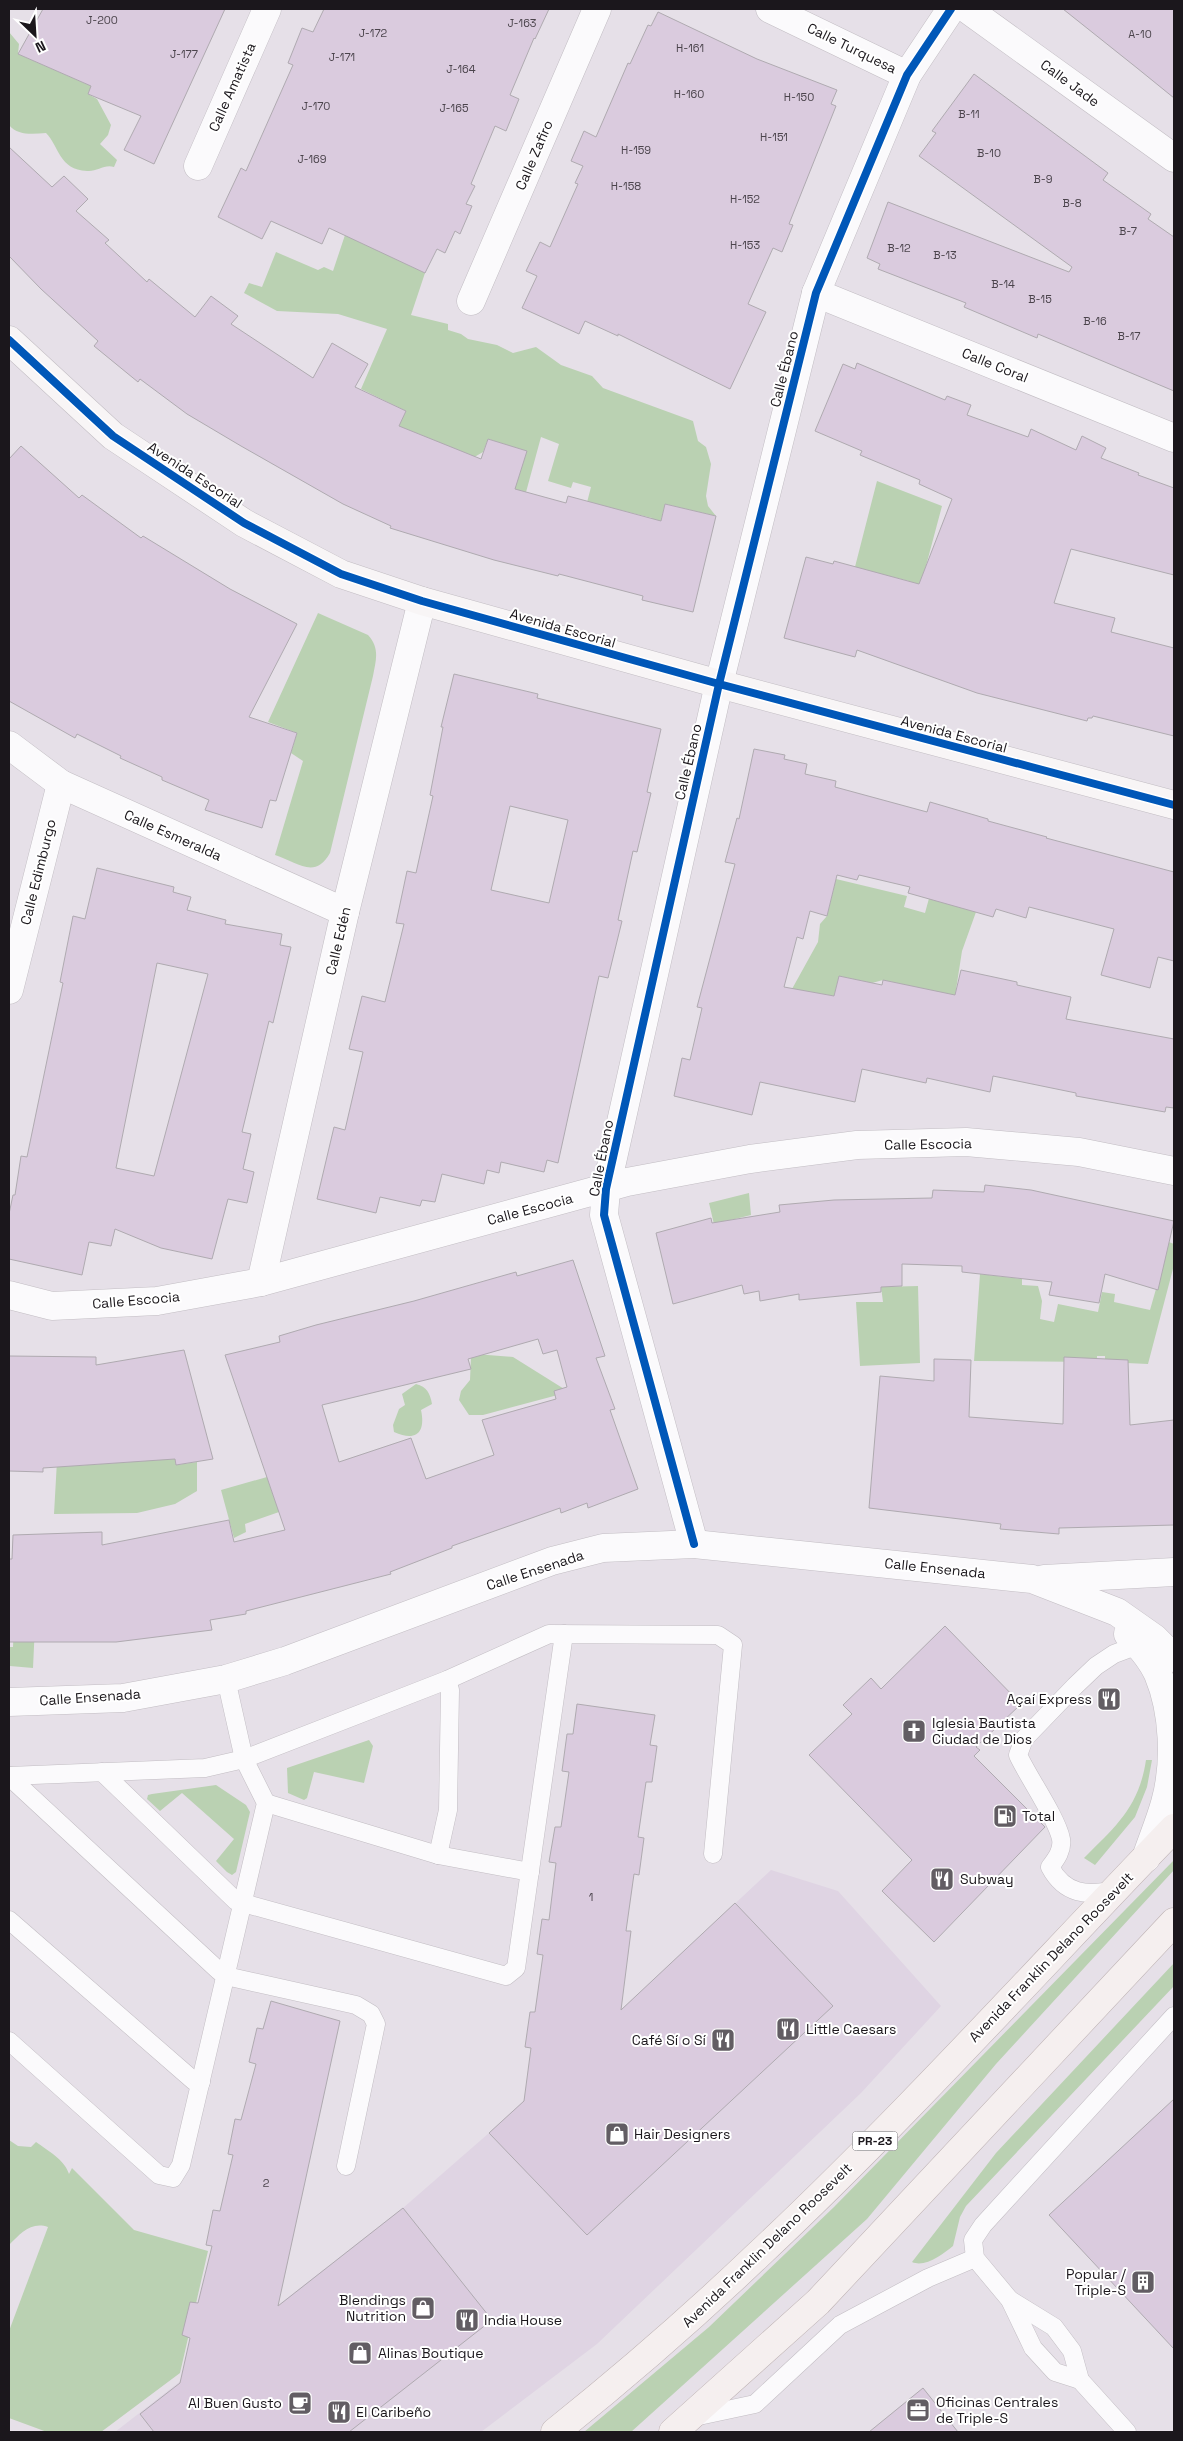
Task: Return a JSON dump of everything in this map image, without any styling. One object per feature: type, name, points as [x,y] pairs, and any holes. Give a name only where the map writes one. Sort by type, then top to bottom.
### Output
[{"type":"main road","name":"Avenida Franklin Delano Roosevelt","points":[[555,2432],[657,2348],[764,2250],[845,2172],[1174,1828]]},
{"type":"main road","points":[[682,2425],[818,2302],[1174,1922]]},
{"type":"street","name":"Calle Amatista","points":[[198,166],[267,9]]},
{"type":"street","name":"Calle Zafiro","points":[[471,301],[597,9]]},
{"type":"street","name":"Calle Turquesa","points":[[770,9],[907,75]]},
{"type":"street","name":"Calle Ébano","points":[[694,1544],[604,1215],[606,1189],[719,684],[816,293],[907,75],[951,9]]},
{"type":"street","name":"Calle Jade","points":[[967,9],[1174,158]]},
{"type":"street","name":"Calle Coral","points":[[816,293],[1174,438]]},
{"type":"street","name":"Avenida Escorial","points":[[9,340],[113,436],[244,523],[340,574],[422,601],[719,684],[1174,805]]},
{"type":"street","name":"Calle Edén","points":[[261,1282],[345,912],[422,601]]},
{"type":"street","name":"Calle Esmeralda","points":[[9,745],[61,784],[345,912]]},
{"type":"street","name":"Calle Edimburgo","points":[[9,990],[61,784]]},
{"type":"street","name":"Calle Escocia","points":[[9,1295],[52,1306],[157,1301],[261,1282],[627,1182],[750,1159],[858,1145],[966,1142],[1079,1152],[1174,1171]]},
{"type":"street","name":"Calle Ensenada","points":[[9,1702],[123,1698],[226,1679],[285,1662],[552,1561],[603,1548],[694,1544],[1032,1579]]},
{"type":"street","points":[[1032,1579],[1161,1573],[1174,1594]]},
{"type":"street","points":[[1032,1579],[1111,1618],[1146,1642],[1174,1658]]},
{"type":"street","points":[[1146,1642],[1146,1653],[1158,1674],[1165,1696],[1172,1755],[1171,1774],[1165,1803],[1146,1858]]},
{"type":"lane","points":[[10,1776],[205,1768],[244,1759],[447,1680],[549,1634],[718,1635],[733,1645],[714,1854]]},
{"type":"lane","points":[[102,1772],[236,1901],[506,1976],[516,1968],[564,1634]]},
{"type":"lane","points":[[1116,1890],[1094,1894],[1064,1886],[1057,1881],[1050,1867],[1060,1854],[1061,1840],[1055,1823],[1018,1755],[1024,1739],[1075,1686],[1114,1654],[1146,1642]]},
{"type":"lane","points":[[9,2041],[159,2175],[173,2178],[181,2165],[266,1804],[244,1759],[226,1679]]},
{"type":"lane","points":[[438,1855],[448,1810],[450,1690],[447,1680]]},
{"type":"lane","points":[[10,1776],[226,1976],[356,2005],[371,2014],[376,2024],[346,2166]]},
{"type":"lane","points":[[266,1804],[438,1855],[530,1872]]},
{"type":"lane","points":[[9,1920],[194,2081],[201,2082]]},
{"type":"lane","points":[[1080,2380],[1055,2372],[1032,2348],[1010,2300],[975,2258],[973,2240],[983,2225],[1174,2016]]},
{"type":"lane","points":[[682,2425],[755,2404],[840,2325],[928,2278],[975,2258]]},
{"type":"lane","points":[[1010,2300],[1054,2327],[1072,2351],[1080,2380],[1127,2432]]},
{"type":"shaded area","points":[[771,1870],[838,1891],[941,2006],[861,2093],[597,2344],[481,2432],[115,2432],[403,2208],[489,2133]]},
{"type":"green space","points":[[9,32],[19,44],[18,54],[91,86],[88,94],[97,99],[111,125],[108,135],[100,144],[117,160],[114,167],[107,166],[91,171],[78,170],[65,162],[46,133],[21,133],[9,125]]},
{"type":"green space","points":[[345,235],[425,273],[411,315],[448,324],[448,330],[461,334],[468,339],[497,345],[513,353],[536,347],[561,365],[592,376],[603,388],[693,421],[698,441],[706,447],[711,464],[706,496],[708,506],[716,516],[665,504],[644,589],[633,585],[652,518],[616,509],[584,514],[591,487],[573,482],[571,488],[548,481],[559,444],[541,437],[522,507],[508,501],[526,451],[488,439],[483,452],[471,459],[369,489],[406,411],[361,389],[387,329],[338,314],[277,311],[244,293],[249,283],[262,287],[276,252],[318,270],[324,267],[333,271]]},
{"type":"green space","points":[[877,481],[942,506],[900,663],[909,581],[893,577],[835,645]]},
{"type":"green space","points":[[318,613],[368,635],[376,649],[376,654],[373,676],[330,853],[318,866],[305,867],[275,855],[303,761],[291,753],[297,733],[268,722]]},
{"type":"green space","points":[[836,879],[907,896],[904,907],[925,913],[931,891],[976,912],[962,951],[955,996],[883,980],[872,983],[839,976],[834,996],[792,989],[818,942],[820,924],[827,916]]},
{"type":"green space","points":[[749,1193],[751,1215],[731,1220],[733,1236],[717,1237],[709,1203]]},
{"type":"green space","points":[[1166,1241],[1174,1244],[1174,1265],[1148,1364],[1105,1362],[1105,1356],[1097,1356],[1097,1362],[974,1361],[980,1274],[1022,1279],[1022,1285],[1038,1286],[1042,1301],[1040,1319],[1054,1322],[1058,1304],[1098,1312],[1102,1292],[1115,1294],[1114,1302],[1150,1310]]},
{"type":"green space","points":[[918,1286],[920,1363],[860,1366],[856,1302],[883,1302],[881,1287]]},
{"type":"green space","points":[[475,1354],[513,1357],[569,1392],[483,1415],[469,1415],[459,1400],[461,1391],[470,1380],[471,1357]]},
{"type":"green space","points":[[416,1384],[427,1391],[432,1404],[421,1410],[422,1425],[418,1433],[408,1436],[402,1435],[394,1432],[393,1425],[399,1409],[405,1405],[402,1394]]},
{"type":"green space","points":[[58,1443],[73,1466],[129,1462],[174,1449],[176,1465],[197,1462],[197,1491],[175,1504],[137,1513],[54,1514]]},
{"type":"green space","points":[[267,1477],[279,1512],[245,1524],[246,1532],[234,1538],[221,1490]]},
{"type":"green space","points":[[14,1624],[35,1625],[33,1668],[10,1666],[9,1647],[13,1647]]},
{"type":"green space","points":[[369,1740],[373,1746],[364,1783],[314,1772],[307,1798],[304,1800],[288,1793],[287,1768]]},
{"type":"green space","points":[[1146,1760],[1152,1760],[1147,1787],[1135,1817],[1095,1865],[1084,1858],[1116,1825],[1132,1803],[1143,1776]]},
{"type":"green space","points":[[216,1785],[246,1805],[250,1812],[236,1872],[232,1875],[216,1861],[234,1839],[182,1793],[160,1811],[147,1799],[148,1795],[152,1794]]},
{"type":"green space","points":[[1174,1860],[1174,1870],[996,2064],[867,2219],[631,2432],[584,2432],[709,2327],[834,2207]]},
{"type":"green space","points":[[1174,1963],[1174,1986],[966,2206],[960,2217],[953,2246],[928,2262],[912,2262],[996,2153]]},
{"type":"green space","points":[[9,2140],[18,2146],[31,2147],[36,2142],[50,2152],[64,2164],[69,2174],[72,2168],[134,2230],[208,2251],[180,2373],[101,2432],[47,2432],[9,2418],[9,2331],[48,2227],[31,2227],[9,2245]]},
{"type":"building","points":[[43,9],[225,9],[154,164],[124,150],[141,116],[88,94],[91,86],[18,54]]},
{"type":"building","points":[[324,9],[549,9],[534,38],[510,95],[519,99],[506,131],[495,126],[471,184],[475,186],[466,204],[472,206],[460,234],[455,231],[445,253],[437,249],[425,273],[329,228],[322,244],[271,221],[262,239],[218,217],[241,168],[246,171],[293,65],[288,63],[302,28],[313,32]]},
{"type":"building","points":[[1063,9],[1174,9],[1174,98],[1137,68]]},
{"type":"building","points":[[658,12],[757,59],[837,90],[831,104],[836,106],[789,224],[793,225],[782,252],[773,248],[748,304],[766,312],[730,389],[618,334],[618,336],[585,321],[579,334],[522,308],[537,276],[526,271],[540,242],[550,247],[578,184],[575,183],[583,166],[571,161],[584,131],[596,137],[628,63],[630,64],[648,25],[651,26]]},
{"type":"building","points":[[974,74],[1108,173],[1103,180],[1151,214],[1148,219],[1174,237],[1174,391],[1038,334],[1037,338],[964,307],[966,303],[878,269],[880,264],[867,258],[888,202],[1069,272],[1072,267],[919,156],[936,133],[932,131]]},
{"type":"building","points":[[9,147],[52,187],[64,176],[88,199],[76,211],[109,240],[105,243],[147,282],[149,279],[195,317],[211,296],[238,316],[231,324],[313,378],[332,343],[368,364],[355,387],[406,411],[399,426],[481,459],[488,439],[527,451],[515,489],[566,503],[568,496],[661,521],[665,504],[716,516],[693,612],[642,600],[643,596],[559,574],[558,576],[494,560],[390,528],[391,526],[343,504],[241,446],[187,414],[140,379],[138,382],[94,346],[98,341],[41,289],[9,256]]},
{"type":"building","points":[[857,363],[945,400],[947,396],[971,405],[967,415],[1028,437],[1031,429],[1076,450],[1082,436],[1106,448],[1101,458],[1139,473],[1138,475],[1174,488],[1174,575],[1071,549],[1054,603],[1115,618],[1111,632],[1174,648],[1174,736],[1093,716],[1088,718],[1087,721],[977,693],[857,650],[855,657],[784,638],[806,557],[833,564],[834,561],[919,584],[952,499],[919,484],[920,480],[860,455],[862,451],[815,431],[843,364],[855,369]]},
{"type":"building","points":[[21,446],[79,498],[82,495],[141,538],[143,536],[230,589],[297,624],[249,717],[297,733],[276,801],[270,800],[262,828],[205,810],[209,800],[162,780],[162,777],[120,758],[121,756],[77,734],[75,738],[9,701],[9,459]]},
{"type":"building","points":[[454,674],[538,694],[537,698],[661,729],[647,792],[651,793],[637,852],[633,851],[618,920],[622,921],[608,978],[599,976],[558,1163],[547,1160],[544,1172],[501,1162],[499,1173],[487,1170],[484,1184],[442,1174],[435,1202],[422,1200],[420,1206],[380,1197],[376,1213],[317,1199],[334,1127],[345,1130],[363,1052],[349,1049],[362,996],[385,1002],[404,924],[396,923],[407,871],[416,873],[433,796],[430,795],[443,727],[441,727]],"holes":[[[510,806],[568,820],[549,903],[491,890]]]},
{"type":"building","points":[[754,749],[785,755],[784,759],[807,764],[805,774],[836,781],[835,787],[927,812],[930,802],[1046,838],[1174,872],[1174,961],[1158,957],[1150,988],[1101,975],[1114,929],[1029,907],[1026,918],[996,909],[993,917],[908,893],[910,887],[859,875],[857,880],[837,875],[827,916],[810,911],[803,939],[797,937],[784,987],[834,996],[839,976],[882,985],[883,980],[955,995],[961,970],[1017,982],[1017,985],[1071,997],[1066,1019],[1174,1039],[1174,1108],[1166,1107],[1165,1112],[1076,1096],[1076,1093],[993,1076],[990,1092],[927,1078],[926,1083],[862,1069],[855,1102],[760,1082],[752,1115],[674,1096],[682,1058],[690,1060],[702,1008],[697,1007],[735,864],[725,862],[737,818],[739,819]]},
{"type":"building","points":[[97,868],[174,887],[173,892],[191,897],[187,910],[226,920],[225,924],[282,934],[280,945],[291,947],[273,1023],[269,1021],[242,1132],[251,1134],[243,1169],[254,1172],[247,1203],[228,1199],[212,1259],[161,1248],[115,1229],[111,1246],[89,1242],[82,1275],[9,1259],[9,1214],[13,1195],[15,1195],[21,1156],[27,1157],[63,983],[60,982],[73,916],[85,919]],"holes":[[[157,963],[208,974],[154,1176],[116,1168]]]},
{"type":"building","points":[[985,1185],[1031,1190],[1174,1221],[1158,1290],[1105,1274],[1099,1303],[1049,1295],[1052,1282],[962,1272],[962,1266],[902,1264],[902,1286],[881,1287],[881,1292],[799,1300],[799,1294],[760,1301],[759,1291],[744,1294],[742,1285],[673,1304],[656,1233],[711,1218],[712,1223],[780,1212],[779,1205],[834,1200],[932,1198],[933,1190],[984,1192]]},
{"type":"building","points":[[573,1260],[605,1356],[596,1358],[615,1409],[610,1410],[638,1489],[588,1508],[587,1503],[561,1513],[560,1508],[452,1546],[452,1548],[390,1572],[391,1574],[246,1611],[246,1614],[210,1620],[212,1630],[116,1642],[9,1642],[9,1559],[12,1559],[13,1535],[102,1532],[102,1545],[229,1520],[234,1542],[285,1530],[225,1355],[280,1342],[279,1336],[316,1325],[414,1301],[516,1272],[517,1276]],"holes":[[[538,1339],[543,1354],[557,1350],[567,1387],[554,1391],[556,1399],[482,1420],[494,1455],[426,1479],[411,1438],[339,1462],[322,1405],[471,1369],[468,1359]]]},
{"type":"building","points":[[184,1350],[213,1459],[176,1465],[175,1459],[43,1468],[43,1472],[9,1471],[9,1356],[96,1357],[96,1365]]},
{"type":"building","points":[[1064,1357],[1128,1360],[1130,1425],[1174,1420],[1174,1525],[1059,1528],[1059,1534],[1000,1529],[1001,1524],[869,1508],[880,1376],[934,1381],[934,1359],[971,1360],[969,1417],[1063,1424]]},
{"type":"building","points":[[945,1626],[1021,1704],[976,1747],[980,1750],[974,1756],[1045,1827],[934,1942],[882,1891],[912,1860],[809,1755],[852,1714],[843,1705],[871,1678],[881,1689]]},
{"type":"building","points":[[577,1704],[655,1715],[650,1745],[657,1746],[652,1782],[646,1782],[638,1837],[644,1838],[639,1875],[634,1874],[626,1931],[631,1931],[621,2010],[735,1903],[833,2006],[587,2235],[489,2133],[524,2101],[531,2048],[525,2047],[530,2012],[535,2012],[543,1955],[537,1954],[542,1919],[549,1920],[556,1863],[549,1862],[555,1827],[561,1827],[569,1772],[562,1771],[567,1734],[573,1734]]},
{"type":"building","points":[[271,2001],[340,2021],[278,2306],[403,2208],[492,2320],[349,2432],[154,2432],[140,2414],[180,2383],[190,2338],[182,2335],[190,2302],[198,2303],[212,2246],[206,2245],[213,2210],[220,2211],[233,2155],[228,2154],[235,2119],[241,2120],[256,2064],[249,2062],[257,2028],[263,2029]]},
{"type":"building","name":"Popular / Triple-S","points":[[1174,2099],[1174,2349],[1049,2215]]},
{"type":"building","name":"Oficinas Centrales de Triple-S","points":[[923,2388],[958,2432],[869,2432]]},
{"type":"cycle path","points":[[694,1544],[604,1215],[606,1189],[719,684],[816,293],[907,75],[951,9]]},
{"type":"cycle path","points":[[9,340],[113,436],[244,523],[341,574],[422,601],[719,684],[1174,805]]},
{"type":"place","name":"Açaí Express","points":[[1109,1699]]},
{"type":"place","name":"Iglesia Bautista Ciudad de Dios","points":[[914,1731]]},
{"type":"place","name":"Total","points":[[1005,1816]]},
{"type":"place","name":"Subway","points":[[942,1879]]},
{"type":"place","name":"Little Caesars","points":[[788,2029]]},
{"type":"place","name":"Café Sí o Sí","points":[[723,2040]]},
{"type":"place","name":"Hair Designers","points":[[617,2134]]},
{"type":"place","name":"Popular / Triple-S","points":[[1143,2282]]},
{"type":"place","name":"Blendings Nutrition","points":[[423,2308]]},
{"type":"place","name":"India House","points":[[467,2320]]},
{"type":"place","name":"Alinas Boutique","points":[[360,2353]]},
{"type":"place","name":"Al Buen Gusto","points":[[300,2403]]},
{"type":"place","name":"Oficinas Centrales de Triple-S","points":[[918,2410]]},
{"type":"place","name":"El Caribeño","points":[[339,2412]]}]
